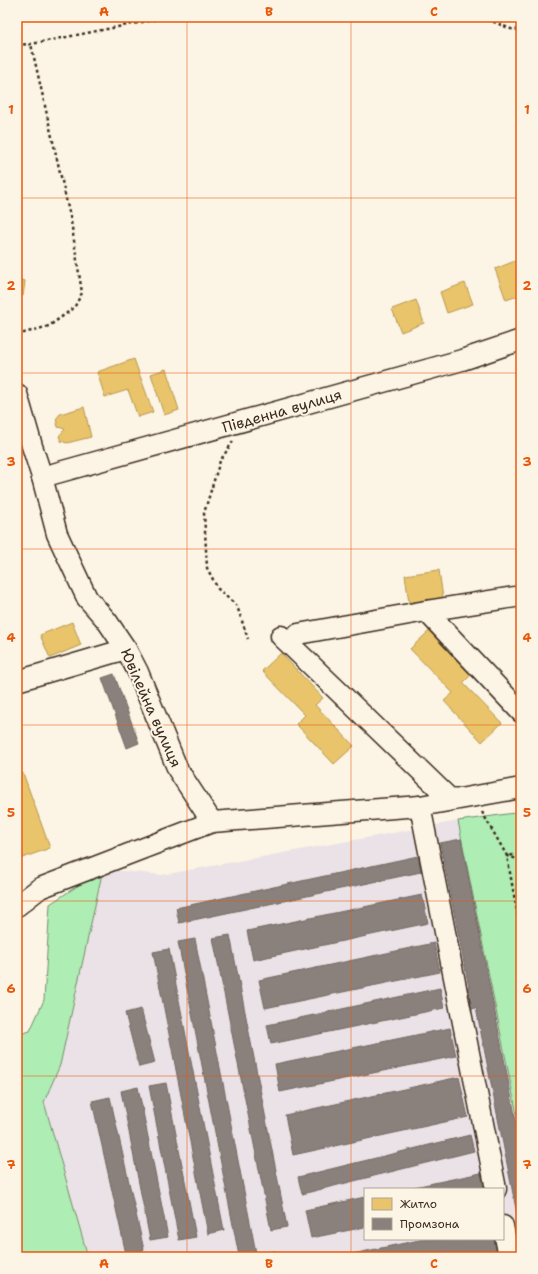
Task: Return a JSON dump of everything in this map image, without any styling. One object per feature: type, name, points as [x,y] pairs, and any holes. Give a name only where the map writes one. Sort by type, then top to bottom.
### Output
[{"type":"street","name":"Південна вулиця","points":[[42,477],[462,360],[521,340]]},
{"type":"street","name":"Ювілейна вулиця","points":[[17,394],[42,477],[57,534],[87,598],[107,621],[126,649],[138,672],[178,770],[212,822]]},
{"type":"street","points":[[451,800],[290,635],[521,596]]},
{"type":"street","points":[[426,611],[521,712]]},
{"type":"street","points":[[17,681],[126,649]]},
{"type":"street","points":[[17,906],[40,888],[212,822],[420,806],[521,788]]},
{"type":"street","points":[[420,806],[496,1188]]},
{"type":"street","points":[[504,1231],[509,1257]]},
{"type":"path","points":[[17,46],[168,17]]},
{"type":"path","points":[[482,17],[511,29],[521,30]]},
{"type":"path","points":[[17,335],[49,326],[74,308],[82,293],[71,221],[31,44]]},
{"type":"path","points":[[235,424],[232,444],[220,461],[204,513],[207,568],[218,589],[237,606],[248,639]]},
{"type":"path","points":[[473,796],[507,856],[521,934]]},
{"type":"path","points":[[507,856],[521,854]]},
{"type":"path","points":[[507,856],[521,860]]},
{"type":"shaded area","points":[[458,821],[521,1135],[521,1257],[88,1257],[44,1102],[60,1065],[103,869],[162,875]]},
{"type":"green space","points":[[521,812],[521,1135],[458,821]]},
{"type":"green space","points":[[103,869],[60,1065],[44,1102],[88,1257],[17,1257],[17,1035],[30,1031],[44,1000],[50,904]]},
{"type":"green space","points":[[274,1251],[295,1257],[260,1257]]},
{"type":"building: Житло","points":[[520,259],[521,295],[506,300],[495,269]]},
{"type":"building: Житло","points":[[17,279],[25,281],[23,296],[17,295]]},
{"type":"building: Житло","points":[[465,283],[473,304],[447,313],[440,292]]},
{"type":"building: Житло","points":[[416,300],[424,323],[401,332],[392,309]]},
{"type":"building: Житло","points":[[134,359],[153,412],[138,417],[128,390],[105,397],[97,372]]},
{"type":"building: Житло","points":[[166,369],[179,410],[164,415],[151,374]]},
{"type":"building: Житло","points":[[84,407],[91,437],[67,443],[61,441],[59,436],[65,429],[58,427],[56,419],[60,414]]},
{"type":"building: Житло","points":[[439,570],[443,598],[409,603],[405,575]]},
{"type":"building: Житло","points":[[72,622],[81,645],[50,658],[40,635]]},
{"type":"building: Житло","points":[[429,631],[471,675],[463,683],[502,723],[482,742],[444,701],[453,693],[410,649]]},
{"type":"building: Житло","points":[[281,653],[323,698],[315,705],[354,746],[334,764],[296,724],[305,715],[262,671]]},
{"type":"building: Житло","points":[[23,773],[50,848],[17,860],[17,775]]},
{"type":"building: Промзона","points":[[114,674],[139,743],[127,748],[102,678]]},
{"type":"building: Промзона","points":[[461,839],[521,1146],[521,1234],[476,1008],[461,1011],[456,989],[469,987],[440,843]]},
{"type":"building: Промзона","points":[[418,856],[421,872],[179,923],[176,908]]},
{"type":"building: Промзона","points":[[422,895],[428,923],[253,960],[247,931]]},
{"type":"building: Промзона","points":[[230,935],[287,1227],[271,1230],[213,938]]},
{"type":"building: Промзона","points":[[195,939],[256,1253],[239,1256],[178,942]]},
{"type":"building: Промзона","points":[[434,943],[440,972],[265,1008],[259,980]]},
{"type":"building: Промзона","points":[[169,949],[224,1230],[208,1234],[153,952]]},
{"type":"building: Промзона","points":[[440,988],[444,1008],[271,1044],[267,1025]]},
{"type":"building: Промзона","points":[[141,1009],[155,1063],[139,1067],[125,1013]]},
{"type":"building: Промзона","points":[[450,1028],[456,1056],[280,1092],[275,1064]]},
{"type":"building: Промзона","points":[[459,1077],[468,1117],[293,1155],[285,1115]]},
{"type":"building: Промзона","points":[[166,1083],[196,1237],[179,1240],[149,1086]]},
{"type":"building: Промзона","points":[[138,1087],[168,1237],[150,1240],[121,1091]]},
{"type":"building: Промзона","points":[[110,1097],[144,1250],[126,1254],[92,1101]]},
{"type":"building: Промзона","points":[[470,1135],[474,1151],[302,1194],[298,1177]]},
{"type":"building: Промзона","points":[[481,1173],[484,1188],[410,1188]]},
{"type":"building: Промзона","points":[[364,1197],[364,1227],[311,1238],[305,1210]]},
{"type":"building: Промзона","points":[[419,1240],[496,1240],[499,1253],[479,1257],[338,1257]]}]
